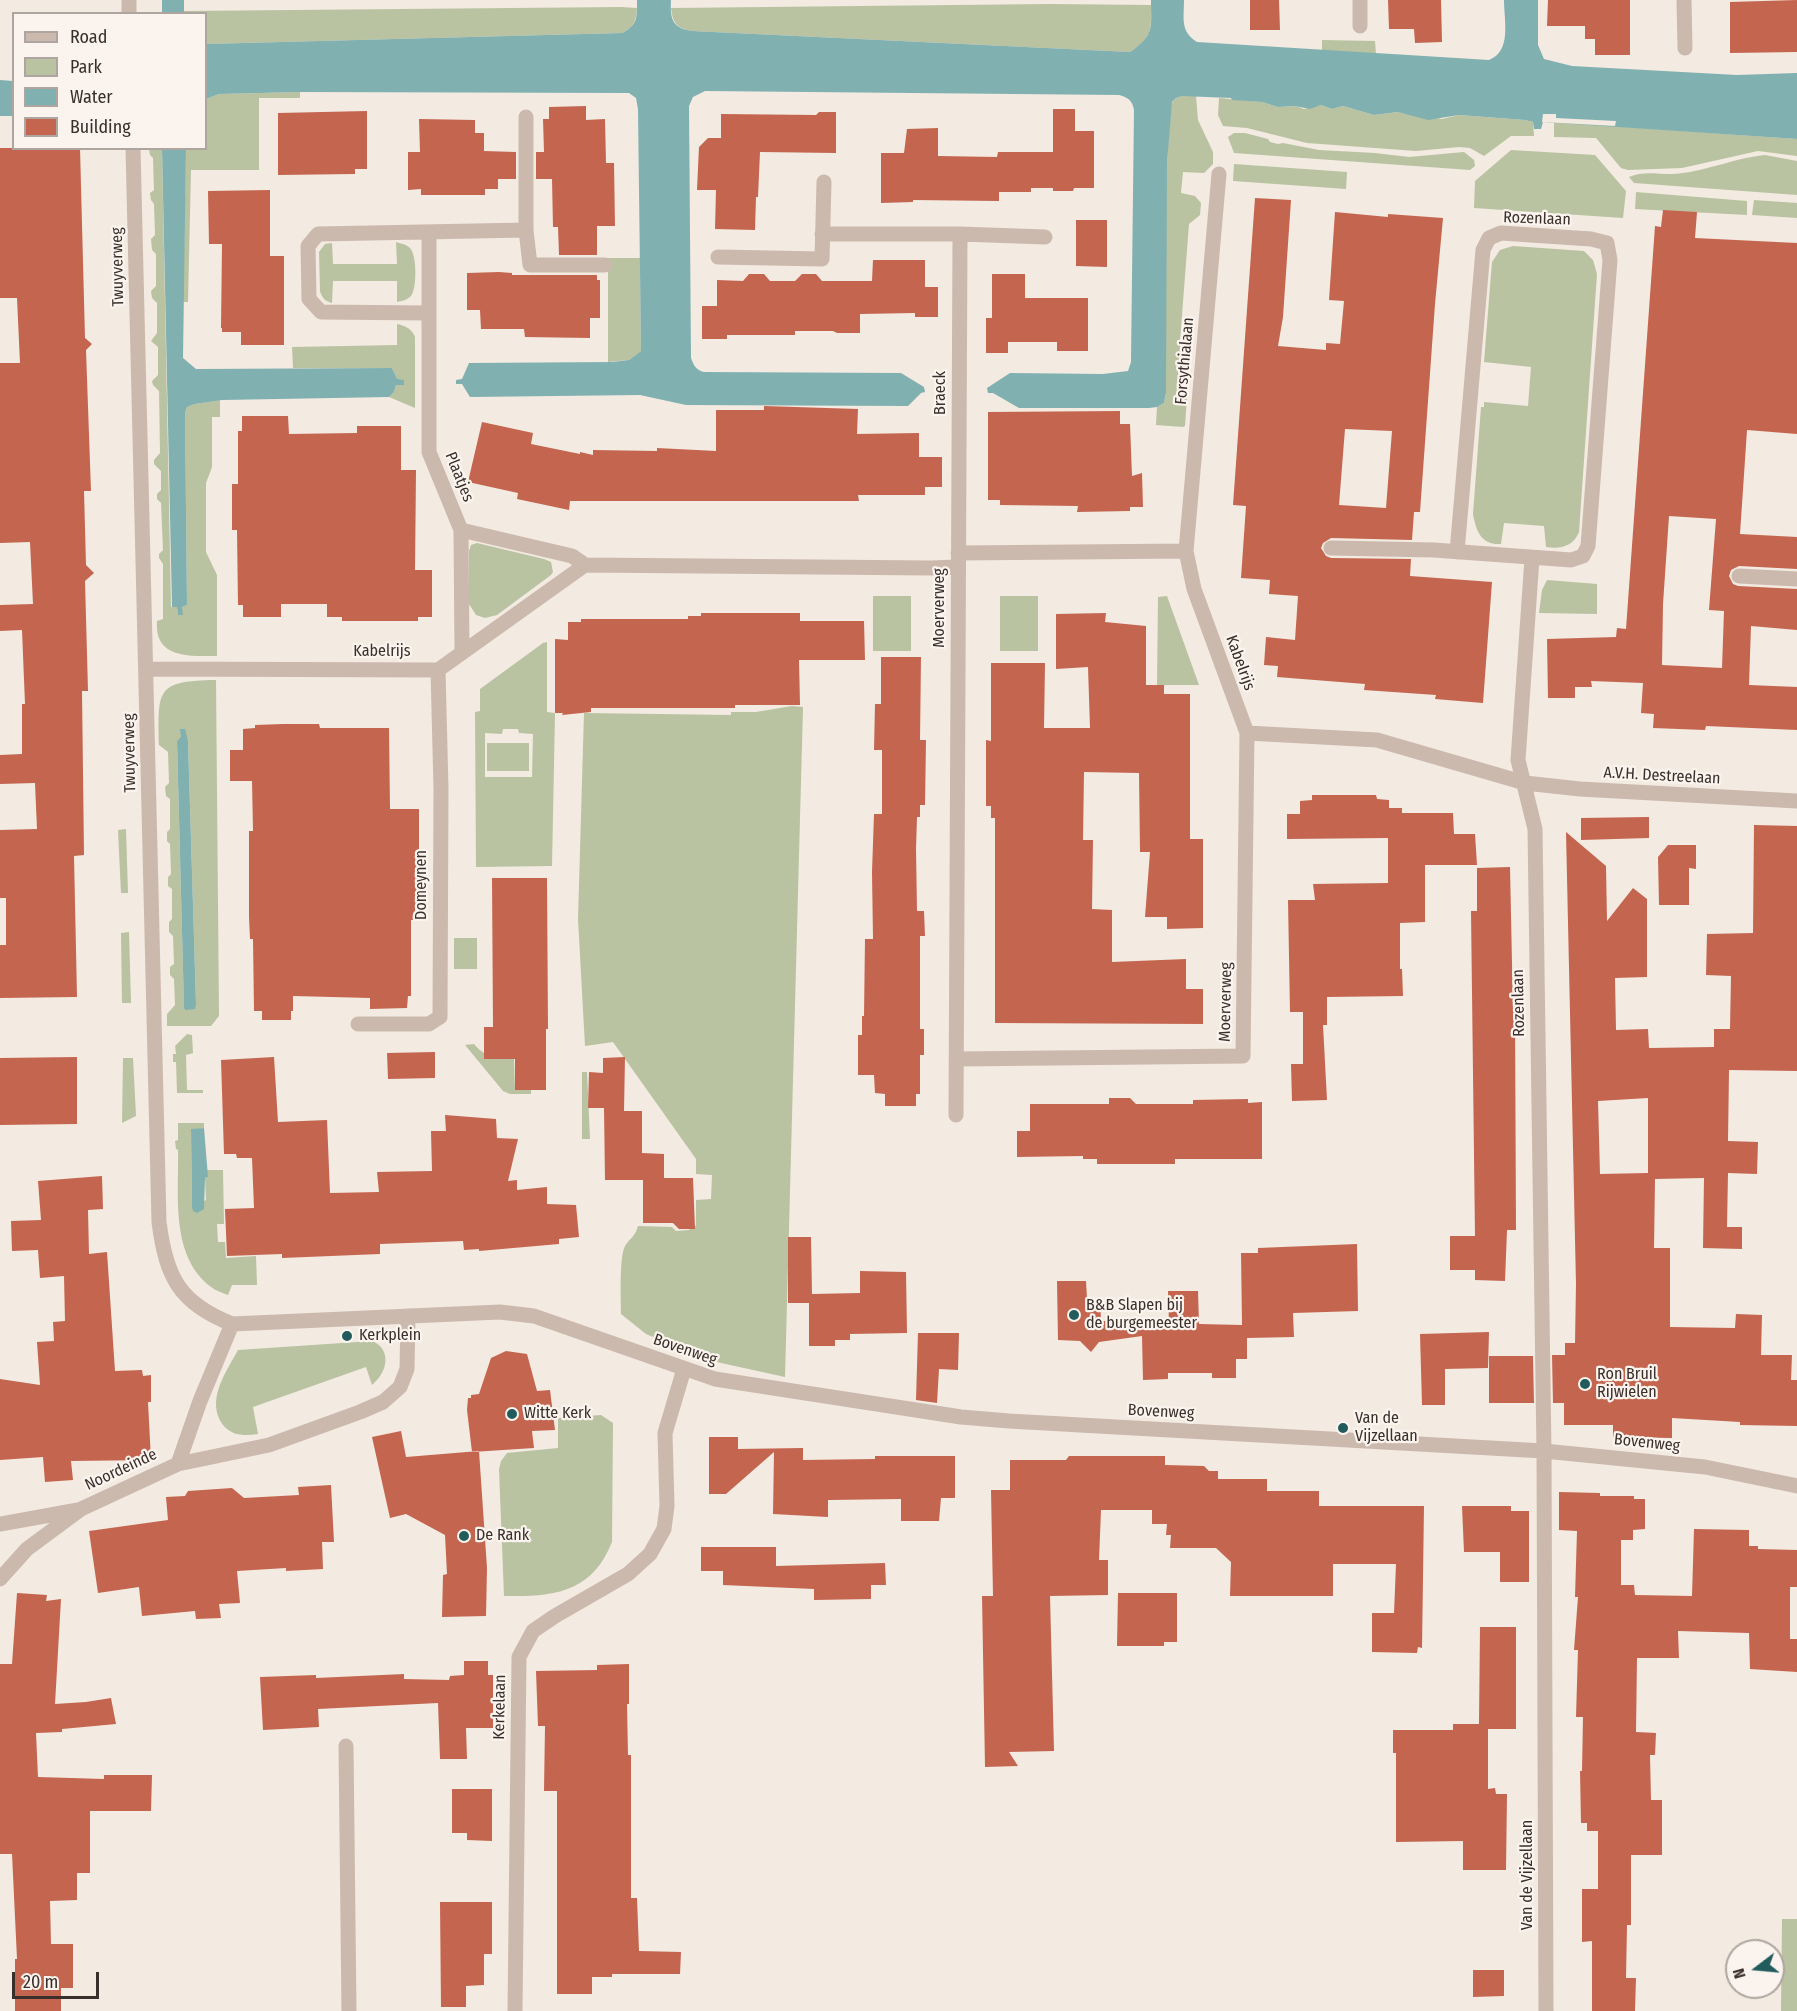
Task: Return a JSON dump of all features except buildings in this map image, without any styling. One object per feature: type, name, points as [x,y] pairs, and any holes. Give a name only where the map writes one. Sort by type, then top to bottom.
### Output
[{"type":"street","points":[[1360,0],[1360,26]]},
{"type":"street","points":[[1684,0],[1685,48]]},
{"type":"street","points":[[526,117],[526,231],[530,266],[605,265]]},
{"type":"street","name":"Twuyverweg","points":[[133,150],[160,1233],[170,1269],[179,1288],[192,1303],[211,1316],[232,1324]]},
{"type":"street","name":"Forsythialaan","points":[[1186,550],[1219,174]]},
{"type":"street","points":[[718,257],[822,260],[824,182]]},
{"type":"street","points":[[429,313],[321,312],[309,299],[308,246],[318,234],[526,231]]},
{"type":"street","name":"Plaatjes","points":[[429,232],[429,452],[461,530],[462,653]]},
{"type":"street","name":"Rozenlaan","points":[[1501,233],[1591,239],[1607,243],[1610,260],[1588,546],[1583,556],[1571,560],[1457,552],[1483,250],[1489,238],[1501,233]]},
{"type":"street","points":[[822,234],[960,234],[1046,237]]},
{"type":"street","name":"Braeck","points":[[958,560],[960,234]]},
{"type":"street","points":[[461,530],[572,556],[585,565],[919,568],[958,560],[1186,550]]},
{"type":"street","points":[[1331,548],[1457,552]]},
{"type":"street","name":"Kabelrijs","points":[[1186,550],[1194,590],[1247,733]]},
{"type":"street","name":"Rozenlaan","points":[[1532,558],[1518,760],[1535,829],[1544,1451]]},
{"type":"street","name":"Moerverweg","points":[[956,1115],[958,560]]},
{"type":"street","points":[[438,670],[585,565]]},
{"type":"street","points":[[1738,576],[1797,579]]},
{"type":"street","name":"Kabelrijs","points":[[146,669],[438,670]]},
{"type":"street","name":"Domeynen","points":[[358,1024],[429,1024],[440,1017],[441,789],[438,670]]},
{"type":"street","points":[[1247,733],[1377,740],[1525,783]]},
{"type":"street","name":"Moerverweg","points":[[957,1059],[1243,1056],[1247,733]]},
{"type":"street","name":"A.V.H. Destreelaan","points":[[1525,783],[1580,789],[1797,801]]},
{"type":"street","name":"Bovenweg","points":[[408,1316],[500,1312],[534,1316],[715,1379],[962,1417],[1544,1451],[1705,1467],[1797,1486]]},
{"type":"street","points":[[408,1316],[407,1369],[400,1387],[383,1402],[269,1444],[177,1464],[232,1324],[408,1316]]},
{"type":"street","name":"Kerkelaan","points":[[515,2011],[519,1657],[533,1631],[628,1574],[650,1554],[664,1529],[667,1506],[665,1432],[684,1369]]},
{"type":"street","name":"Van de Vijzellaan","points":[[1544,1451],[1546,2011]]},
{"type":"street","name":"Noordeinde","points":[[0,1579],[27,1549],[81,1509],[177,1464]]},
{"type":"street","name":"Noordeinde","points":[[0,1524],[81,1509]]},
{"type":"street","points":[[346,1746],[349,2011]]},
{"type":"green space","points":[[1151,5],[1149,33],[1143,42],[1130,52],[692,31],[676,24],[671,8]]},
{"type":"green space","points":[[637,8],[634,23],[622,33],[207,44],[207,12],[184,11]]},
{"type":"green space","points":[[1322,40],[1375,41],[1376,54],[1322,51]]},
{"type":"green space","points":[[300,92],[300,98],[259,98],[259,170],[191,170],[188,302],[183,302],[186,150],[207,150],[207,99],[219,94]]},
{"type":"green space","points":[[1182,96],[1196,96],[1198,120],[1213,152],[1213,164],[1204,173],[1183,172],[1181,193],[1195,196],[1201,203],[1200,215],[1189,224],[1180,341],[1190,353],[1185,426],[1183,427],[1156,425],[1157,407],[1164,403],[1166,393],[1166,181],[1170,111],[1173,101]]},
{"type":"green space","points":[[1219,98],[1262,102],[1278,107],[1296,106],[1304,109],[1321,105],[1332,109],[1343,106],[1374,115],[1398,112],[1442,119],[1459,115],[1525,120],[1533,122],[1534,136],[1511,136],[1484,156],[1470,148],[1459,147],[1416,151],[1307,143],[1247,128],[1223,126],[1218,115]]},
{"type":"green space","points":[[1554,122],[1797,139],[1797,156],[1758,151],[1682,168],[1628,170],[1621,168],[1596,138],[1554,137]]},
{"type":"green space","points":[[1234,133],[1245,133],[1278,144],[1319,150],[1409,157],[1464,152],[1474,160],[1475,166],[1470,170],[1234,153],[1228,137]]},
{"type":"green space","points":[[149,150],[162,150],[171,607],[177,607],[178,615],[182,615],[182,607],[187,605],[185,413],[187,407],[195,404],[220,400],[220,417],[212,417],[212,467],[206,483],[206,552],[217,575],[217,656],[176,653],[161,642],[158,633],[157,621],[163,619],[163,564],[159,554],[163,550],[161,503],[157,499],[157,494],[161,490],[161,471],[154,464],[154,460],[160,453],[159,391],[152,381],[158,375],[158,347],[151,341],[157,333],[157,303],[152,298],[151,291],[156,286],[156,254],[152,250],[151,239],[155,235],[154,204],[150,193],[154,190],[153,158]]},
{"type":"green space","points":[[1511,150],[1595,155],[1626,191],[1623,218],[1474,208],[1475,181]]},
{"type":"green space","points":[[1765,155],[1797,161],[1797,195],[1634,183],[1629,177],[1644,173],[1683,173]]},
{"type":"green space","points":[[1234,164],[1347,172],[1346,189],[1233,181]]},
{"type":"green space","points":[[1636,192],[1747,201],[1747,215],[1635,209]]},
{"type":"green space","points":[[1754,200],[1797,203],[1797,218],[1752,215]]},
{"type":"green space","points":[[396,242],[408,247],[414,257],[415,280],[411,296],[397,302],[397,281],[333,281],[332,303],[323,297],[320,291],[319,252],[325,244],[332,243],[333,264],[397,264]]},
{"type":"green space","points":[[1513,246],[1584,251],[1593,260],[1597,274],[1579,532],[1570,544],[1556,548],[1546,547],[1544,526],[1504,523],[1501,544],[1489,542],[1478,531],[1473,514],[1481,407],[1484,407],[1484,402],[1528,406],[1531,367],[1484,362],[1492,262],[1500,250]]},
{"type":"green space","points":[[608,258],[640,258],[641,351],[629,360],[608,362]]},
{"type":"green space","points":[[397,324],[408,328],[415,337],[415,408],[389,397],[396,385],[403,385],[397,380],[392,368],[293,368],[292,347],[397,345]]},
{"type":"green space","points":[[477,543],[544,559],[551,562],[553,572],[497,615],[485,618],[476,615],[469,604],[469,551],[471,545]]},
{"type":"green space","points":[[1547,580],[1597,584],[1597,614],[1539,613],[1542,590]]},
{"type":"green space","points":[[873,596],[911,596],[911,651],[873,651]]},
{"type":"green space","points":[[1000,596],[1038,596],[1038,651],[1000,651]]},
{"type":"green space","points":[[1167,596],[1199,685],[1157,685],[1158,597]]},
{"type":"green space","points":[[547,642],[547,712],[555,713],[552,866],[476,867],[475,712],[480,711],[480,689]],"holes":[[[503,729],[518,729],[519,733],[533,734],[532,777],[485,777],[485,733],[502,734]]]},
{"type":"green space","points":[[216,680],[219,1016],[211,1026],[167,1026],[167,1014],[175,1005],[174,979],[170,975],[170,967],[174,964],[173,936],[169,932],[169,922],[172,919],[172,889],[168,886],[168,877],[171,874],[170,844],[167,841],[167,832],[170,829],[170,799],[166,796],[165,787],[169,783],[168,752],[159,745],[159,711],[161,700],[171,686]],"holes":[[[186,738],[188,741],[196,1004],[184,1006],[177,741]]]},
{"type":"green space","points":[[792,706],[803,707],[785,1377],[712,1361],[646,1334],[621,1314],[623,1252],[638,1226],[672,1227],[676,1231],[689,1230],[693,1225],[696,1226],[696,1200],[711,1199],[712,1175],[696,1174],[696,1159],[613,1042],[585,1046],[578,919],[584,713],[731,715],[731,712],[756,712]]},
{"type":"green space","points":[[487,743],[529,743],[529,771],[487,771]]},
{"type":"green space","points":[[126,829],[128,893],[121,893],[118,830]]},
{"type":"green space","points":[[129,932],[131,1003],[122,1003],[121,933]]},
{"type":"green space","points":[[454,938],[477,938],[477,969],[454,969]]},
{"type":"green space","points":[[187,1034],[192,1035],[193,1053],[186,1055],[187,1090],[203,1090],[203,1093],[177,1093],[176,1062],[173,1062],[173,1054],[176,1054],[175,1046]]},
{"type":"green space","points":[[474,1044],[492,1057],[514,1059],[515,1090],[531,1090],[531,1094],[510,1094],[503,1091],[465,1045]]},
{"type":"green space","points":[[123,1058],[133,1058],[136,1116],[122,1123]]},
{"type":"green space","points":[[582,1072],[587,1072],[590,1139],[582,1139]]},
{"type":"green space","points":[[178,1123],[204,1123],[204,1128],[191,1130],[192,1207],[206,1200],[205,1178],[208,1177],[206,1170],[223,1170],[224,1224],[217,1224],[218,1242],[225,1242],[226,1258],[256,1256],[257,1285],[232,1285],[228,1295],[222,1293],[211,1287],[198,1274],[189,1259],[183,1242],[178,1205],[178,1150],[175,1141],[178,1140]]},
{"type":"green space","points":[[366,1339],[380,1347],[386,1359],[382,1372],[372,1385],[366,1367],[253,1407],[258,1434],[239,1434],[223,1425],[216,1406],[219,1387],[238,1350],[357,1342]]},
{"type":"green space","points":[[601,1415],[613,1423],[612,1542],[604,1559],[582,1582],[569,1588],[539,1595],[504,1596],[499,1469],[501,1461],[507,1453],[558,1448],[558,1418]]},
{"type":"green space","points":[[1782,1919],[1797,1919],[1797,2011],[1781,2011],[1781,1999],[1785,1999],[1785,1939],[1782,1939]]},
{"type":"water","points":[[162,0],[184,0],[184,12],[162,12]]},
{"type":"water","points":[[637,0],[671,0],[672,17],[676,25],[692,31],[1130,52],[1148,35],[1151,0],[1184,0],[1185,29],[1197,42],[1489,60],[1496,56],[1504,43],[1504,0],[1538,0],[1538,45],[1544,59],[1572,66],[1737,75],[1797,73],[1797,139],[1543,122],[1541,129],[1534,129],[1533,122],[1525,120],[1459,115],[1428,120],[1398,112],[1374,115],[1343,106],[1332,109],[1321,105],[1310,109],[1295,106],[1278,107],[1262,102],[1232,100],[1231,98],[1182,96],[1176,98],[1172,102],[1167,163],[1166,393],[1164,403],[1149,408],[1019,408],[993,393],[988,393],[987,388],[1010,373],[1103,374],[1128,371],[1131,362],[1134,110],[1130,100],[1119,95],[705,91],[693,97],[689,106],[691,358],[696,367],[704,372],[901,373],[924,387],[925,392],[908,406],[686,405],[640,395],[470,397],[462,384],[456,384],[456,380],[462,379],[469,363],[612,362],[629,360],[641,351],[638,109],[636,98],[629,93],[300,92],[219,94],[207,99],[207,44],[622,33],[634,24]]},
{"type":"water","points":[[0,80],[12,81],[12,116],[0,116]]},
{"type":"water","points":[[162,150],[186,150],[183,358],[196,369],[392,368],[397,379],[404,380],[404,385],[396,385],[389,397],[222,400],[187,407],[185,413],[187,605],[182,607],[183,615],[178,615],[177,607],[172,607]]},
{"type":"water","points":[[180,729],[185,729],[188,741],[196,1004],[195,1009],[185,1010],[177,741],[181,737]]},
{"type":"water","points":[[204,1128],[208,1177],[205,1178],[204,1209],[197,1213],[192,1207],[191,1129]]},
{"type":"pier","points":[[1543,114],[1556,114],[1556,118],[1616,121],[1615,126],[1542,122]]},
{"type":"place","name":"B&B Slapen bij de burgemeester","points":[[1074,1315]]},
{"type":"place","name":"Kerkplein","points":[[347,1336]]},
{"type":"place","name":"Ron Bruil Rijwielen","points":[[1585,1384]]},
{"type":"place","name":"Witte Kerk","points":[[512,1414]]},
{"type":"place","name":"Van de Vijzellaan","points":[[1343,1428]]},
{"type":"place","name":"De Rank","points":[[464,1536]]}]
